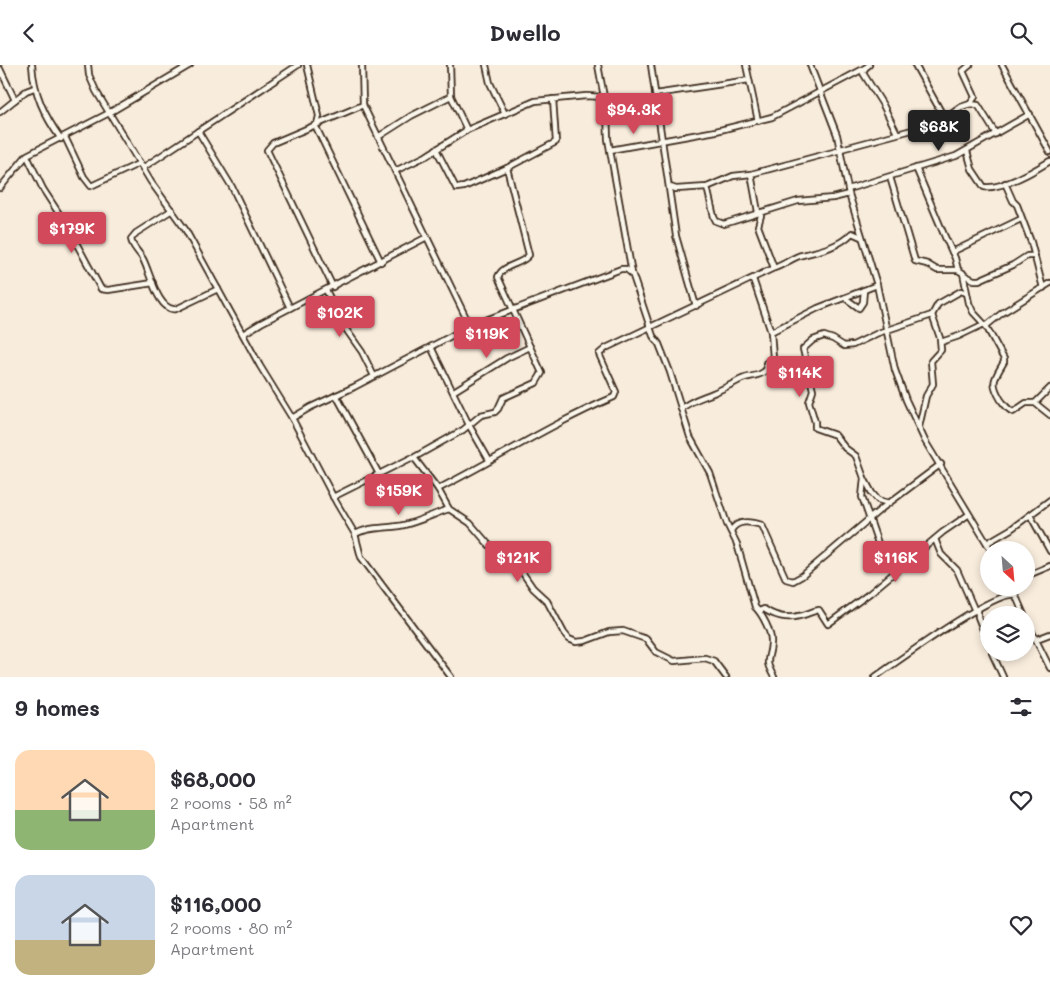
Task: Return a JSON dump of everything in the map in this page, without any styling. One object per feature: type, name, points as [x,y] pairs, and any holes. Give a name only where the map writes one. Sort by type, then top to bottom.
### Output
[{"type":"street","points":[[32,65],[34,88],[84,177],[91,186],[142,165],[198,131],[298,65]]},
{"type":"street","points":[[88,65],[91,79],[109,113],[151,182],[172,210],[292,418],[333,497],[355,534],[362,557],[451,677]]},
{"type":"street","points":[[0,188],[27,156],[109,113],[190,65]]},
{"type":"street","points":[[307,65],[318,116],[316,125],[381,262]]},
{"type":"street","points":[[362,65],[363,105],[470,326]]},
{"type":"street","points":[[450,65],[451,96],[467,130]]},
{"type":"street","points":[[486,65],[490,83],[505,114]]},
{"type":"street","points":[[598,65],[607,113],[606,121],[610,150],[632,273],[651,327],[670,372],[690,437],[710,473],[717,497],[737,543],[755,607],[759,611],[772,641],[767,662],[774,677]]},
{"type":"street","points":[[652,65],[676,236],[696,306]]},
{"type":"street","points":[[746,65],[758,121]]},
{"type":"street","points":[[853,73],[854,65]]},
{"type":"street","points":[[915,65],[945,119]]},
{"type":"street","points":[[670,187],[676,189],[707,187],[733,176],[751,174],[841,150],[945,119],[970,103],[975,97],[963,71],[970,65]]},
{"type":"street","points":[[1002,65],[1050,152]]},
{"type":"street","points":[[811,66],[832,117],[841,150],[848,191],[877,285],[895,370],[918,428],[968,515],[986,541]]},
{"type":"street","points":[[610,150],[716,131],[772,117],[821,93],[853,73],[867,67]]},
{"type":"street","points":[[867,67],[864,75],[883,105],[896,133]]},
{"type":"street","points":[[0,69],[15,100]]},
{"type":"street","points":[[655,94],[749,80]]},
{"type":"street","points":[[0,112],[34,88]]},
{"type":"street","points":[[378,137],[411,116],[451,96]]},
{"type":"street","points":[[395,171],[467,130],[535,101],[586,96],[603,97]]},
{"type":"street","points":[[436,149],[456,188],[464,187],[507,168],[556,142],[553,99]]},
{"type":"street","points":[[970,103],[978,105],[996,133]]},
{"type":"street","points":[[333,287],[267,150],[273,143],[363,105]]},
{"type":"street","points":[[707,187],[712,210],[718,222],[728,224],[798,201],[833,198],[916,168],[943,161],[967,151],[1030,114]]},
{"type":"street","points":[[198,131],[232,187],[290,308]]},
{"type":"street","points":[[1045,144],[1050,147]]},
{"type":"street","points":[[967,151],[971,167],[981,185],[988,188],[1022,177],[1050,161]]},
{"type":"street","points":[[27,156],[43,189],[67,226],[101,289],[108,290],[153,283]]},
{"type":"street","points":[[333,497],[413,458],[463,430],[481,415],[495,412],[504,397],[536,383],[542,373],[512,311],[498,275],[503,270],[527,259],[530,252],[507,168]]},
{"type":"street","points":[[916,168],[955,258],[958,270],[964,275],[974,280],[979,280],[1014,265],[1027,256],[1035,257]]},
{"type":"street","points":[[751,174],[760,212],[758,221],[760,233],[774,268]]},
{"type":"street","points":[[890,177],[915,261],[927,264],[937,270],[958,270]]},
{"type":"street","points":[[1005,183],[1013,201],[1017,205],[1035,257],[1043,288]]},
{"type":"street","points":[[172,210],[136,233],[131,239],[131,243],[144,261],[163,304],[170,309],[182,307],[218,289]]},
{"type":"street","points":[[752,215],[758,221]]},
{"type":"street","points":[[952,253],[1021,219]]},
{"type":"street","points":[[438,489],[480,468],[489,460],[514,449],[561,422],[614,397],[616,392],[600,353],[606,348],[802,255],[812,254],[839,243],[852,233],[861,237]]},
{"type":"street","points":[[243,334],[427,237]]},
{"type":"street","points":[[292,418],[470,326],[621,269],[626,269],[632,273]]},
{"type":"street","points":[[964,275],[966,293],[971,308],[985,325],[1004,359],[994,382],[997,393],[1011,412],[1026,403],[1035,403],[1050,415]]},
{"type":"street","points":[[681,409],[689,402],[765,371],[766,363],[773,358],[771,332],[753,279]]},
{"type":"street","points":[[941,342],[985,325],[1050,283]]},
{"type":"street","points":[[771,332],[818,308],[877,285]]},
{"type":"street","points":[[326,290],[343,325],[362,352],[374,376]]},
{"type":"street","points":[[845,297],[860,309],[864,290]]},
{"type":"street","points":[[889,503],[878,500],[864,478],[856,456],[845,448],[834,433],[815,428],[815,421],[809,402],[813,390],[803,349],[813,340],[824,335],[846,347],[932,315],[941,302],[961,291],[966,293]]},
{"type":"street","points":[[918,428],[926,396],[933,383],[931,361],[940,350],[941,342],[932,315]]},
{"type":"street","points":[[432,347],[469,425],[489,460]]},
{"type":"street","points":[[454,391],[507,358],[530,347]]},
{"type":"street","points":[[1035,403],[1050,388]]},
{"type":"street","points":[[336,395],[379,474]]},
{"type":"street","points":[[413,458],[438,489],[449,509],[470,523],[489,545],[509,557],[533,588],[547,601],[569,639],[585,641],[609,632],[623,631],[646,639],[656,652],[674,661],[705,658],[714,661],[726,677]]},
{"type":"street","points":[[731,531],[734,526],[740,523],[762,525],[786,579],[790,581],[802,576],[889,503],[940,465]]},
{"type":"street","points":[[864,478],[862,493],[869,520],[882,552],[903,565]]},
{"type":"street","points":[[990,541],[1050,500]]},
{"type":"street","points":[[355,534],[365,529],[390,528],[406,524],[449,509]]},
{"type":"street","points":[[759,611],[764,609],[775,615],[799,617],[819,610],[828,624],[870,593],[934,539],[968,515]]},
{"type":"street","points":[[1030,515],[1050,551]]},
{"type":"street","points":[[934,539],[942,554],[957,570],[977,610],[980,622]]},
{"type":"street","points":[[1035,572],[1050,566]]},
{"type":"street","points":[[875,677],[958,620],[1006,596]]},
{"type":"street","points":[[1037,639],[1050,633]]},
{"type":"street","points":[[1035,636],[1050,667]]},
{"type":"street","points":[[996,661],[1003,677]]}]
